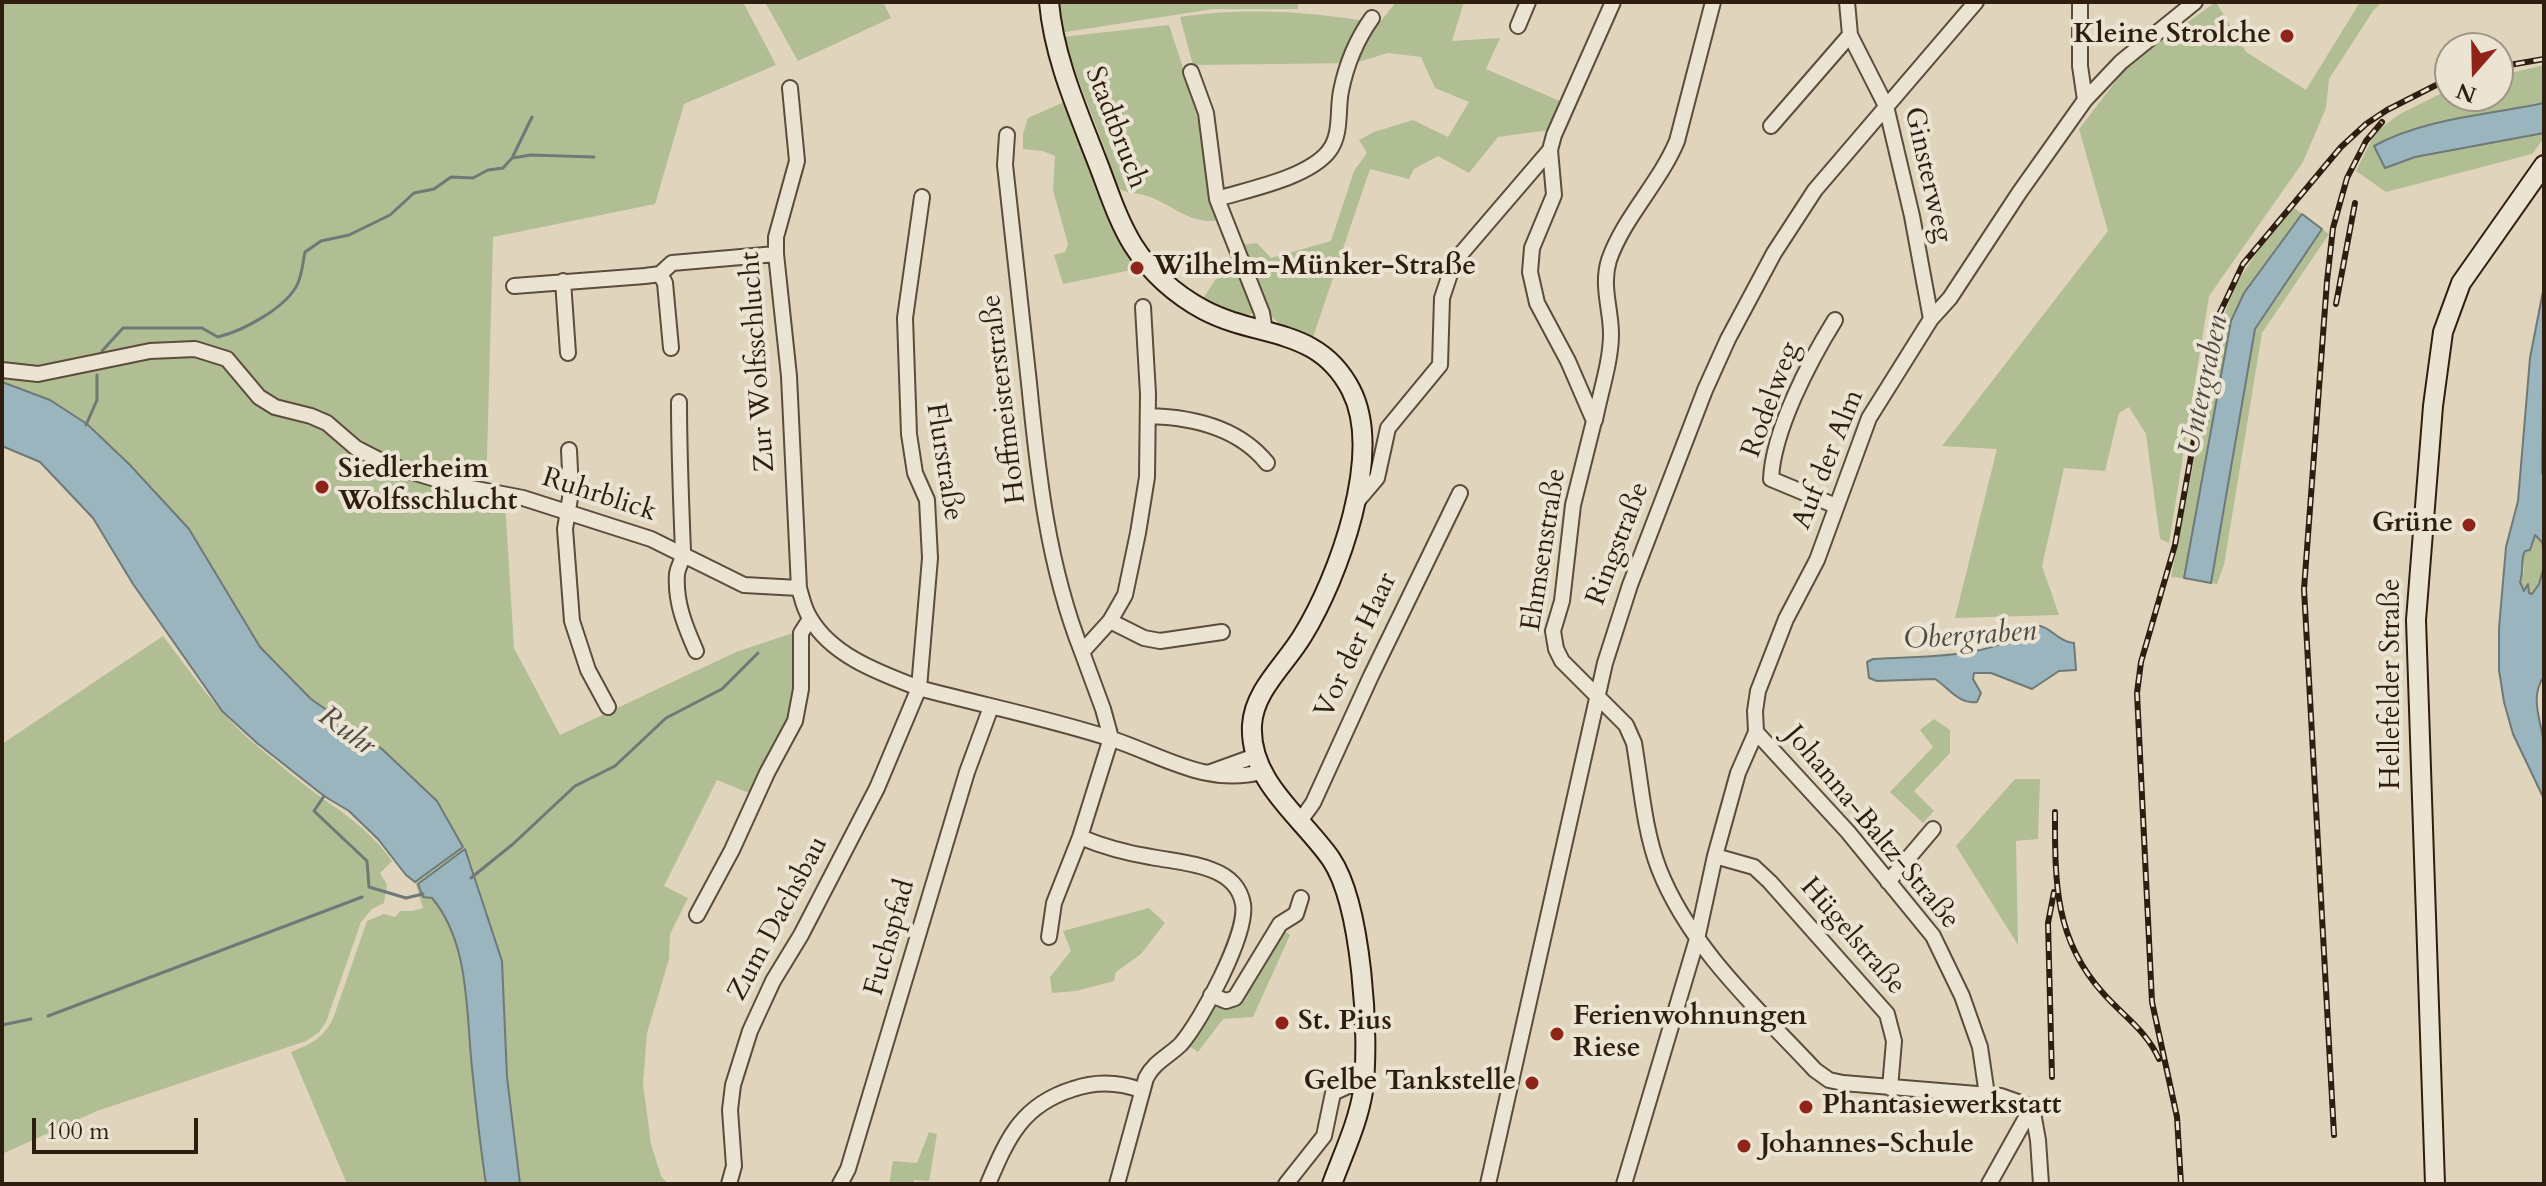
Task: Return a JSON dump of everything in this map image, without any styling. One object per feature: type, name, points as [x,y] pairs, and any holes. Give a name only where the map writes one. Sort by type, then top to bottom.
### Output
[{"type":"street","name":"Stadtbruch","points":[[1049,2],[1058,58],[1119,219],[1133,245],[1150,266],[1186,299],[1228,321],[1285,335],[1322,353],[1336,366],[1354,396],[1363,441],[1355,504],[1318,607],[1256,706],[1252,726],[1258,764]]},
{"type":"street","points":[[1518,26],[1528,2]]},
{"type":"street","points":[[1594,421],[1568,361],[1537,303],[1532,285],[1531,255],[1555,190],[1550,150],[1557,126],[1613,2]]},
{"type":"street","name":"Ehmsenstraße","points":[[1713,2],[1673,150],[1621,234],[1609,261],[1605,287],[1611,342],[1573,505],[1562,601],[1553,631],[1556,649],[1562,661],[1626,725],[1634,743],[1658,865],[1675,906],[1697,939],[1815,1070],[1829,1080],[2001,1096],[2032,1107]]},
{"type":"street","name":"Ginsterweg","points":[[1847,2],[1850,35],[1886,106],[1912,216],[1931,319]]},
{"type":"street","name":"Ringstraße","points":[[1488,1184],[1596,695],[1630,585],[1722,350],[1774,253],[1815,190],[1976,2]]},
{"type":"street","points":[[2080,2],[2080,66],[2085,100]]},
{"type":"street","name":"Auf der Alm","points":[[1624,1184],[1697,939],[1715,856],[1738,773],[1756,732],[1758,691],[1786,619],[1817,560],[1869,418],[1931,319],[1950,298],[2085,100],[2121,62],[2195,2]]},
{"type":"street","points":[[1217,199],[1296,173],[1314,164],[1330,150],[1337,135],[1344,80],[1358,41],[1372,18]]},
{"type":"street","points":[[1771,126],[1850,35]]},
{"type":"street","points":[[1191,72],[1206,113],[1217,199],[1262,313],[1265,331]]},
{"type":"street","name":"Zur Wolfsschlucht","points":[[790,88],[797,161],[776,237],[776,254],[789,376],[799,588]]},
{"type":"street","name":"Hoffmeisterstraße","points":[[1007,135],[1005,165],[1037,468],[1053,562],[1082,652]]},
{"type":"street","points":[[1355,504],[1377,478],[1388,428],[1440,365],[1442,298],[1454,262],[1550,150]]},
{"type":"street","name":"Hellefelder Straße","points":[[2435,1184],[2416,620],[2433,406],[2443,332],[2461,283],[2544,165]]},
{"type":"street","name":"Flurstraße","points":[[919,688],[930,558],[927,500],[915,473],[909,434],[905,318],[922,197]]},
{"type":"street","points":[[514,286],[660,274],[672,263],[776,254]]},
{"type":"street","points":[[660,274],[665,283],[671,348]]},
{"type":"street","points":[[563,281],[568,353]]},
{"type":"street","points":[[1049,937],[1054,903],[1080,837],[1111,738],[1082,652],[1110,621],[1125,595],[1138,533],[1147,477],[1148,416],[1143,307]]},
{"type":"street","name":"Rodelweg","points":[[1835,320],[1812,358],[1792,407],[1772,460],[1771,479],[1836,506]]},
{"type":"street","name":"Ruhrblick","points":[[2,370],[38,374],[150,351],[195,349],[227,359],[259,397],[275,407],[327,423],[356,448],[374,458],[455,485],[523,498],[568,511],[651,539],[744,585],[799,588]]},
{"type":"street","points":[[679,402],[679,486],[684,556],[677,571],[680,610],[696,651]]},
{"type":"street","points":[[1148,416],[1168,416],[1240,436],[1267,463]]},
{"type":"street","points":[[569,450],[571,492],[565,529],[572,621],[588,670],[608,707]]},
{"type":"street","name":"Vor der Haar","points":[[1300,821],[1313,803],[1460,493]]},
{"type":"street","points":[[799,588],[810,619],[828,641],[852,658],[919,688],[1111,738],[1168,762],[1208,773],[1235,777],[1258,764],[1332,860],[1353,914],[1364,1015],[1363,1086],[1356,1118],[1332,1184]]},
{"type":"street","points":[[697,915],[795,721],[801,689],[801,633],[810,619]]},
{"type":"street","points":[[1110,621],[1144,638],[1160,641],[1222,632]]},
{"type":"street","name":"Zum Dachsbau","points":[[729,1184],[734,1166],[730,1110],[733,1085],[750,1031],[773,981],[801,935],[870,801],[919,688]]},
{"type":"street","name":"Fuchspfad","points":[[840,1184],[848,1169],[967,772],[991,707]]},
{"type":"street","name":"Johanna-Baltz-Straße","points":[[1756,732],[1848,832],[1933,936],[1980,1047],[1987,1095]]},
{"type":"street","points":[[1888,882],[1933,829]]},
{"type":"street","points":[[1080,837],[1114,850],[1197,865],[1218,872],[1232,881],[1243,911],[1231,954],[1211,995],[1182,1041],[1151,1068],[1141,1090],[1117,1184]]},
{"type":"street","name":"Hügelstraße","points":[[1715,856],[1754,867],[1887,1014],[1894,1041],[1890,1088]]},
{"type":"street","points":[[1211,995],[1226,1001],[1235,998],[1280,924],[1296,914],[1301,898]]},
{"type":"street","points":[[1685,977],[1703,964],[1725,971]]},
{"type":"street","points":[[988,1184],[1013,1133],[1032,1109],[1042,1102],[1081,1086],[1098,1083],[1123,1084],[1141,1090]]},
{"type":"street","points":[[1286,1184],[1324,1136],[1333,1093],[1348,1086],[1363,1086]]},
{"type":"street","points":[[1989,1184],[2032,1107]]},
{"type":"street","points":[[2032,1107],[2041,1184]]},
{"type":"green space","points":[[2,2],[743,2],[776,65],[684,104],[655,204],[493,237],[486,494],[505,501],[514,648],[560,735],[736,652],[793,633],[795,690],[789,716],[749,793],[717,780],[664,886],[688,898],[670,934],[669,959],[647,1033],[643,1084],[651,1144],[661,1176],[668,1184],[520,1184],[507,1077],[502,961],[465,850],[432,898],[453,936],[464,979],[486,1184],[347,1184],[291,1052],[316,1040],[333,1019],[367,921],[384,914],[395,917],[400,911],[423,908],[415,882],[463,847],[382,749],[311,699],[260,647],[189,529],[130,465],[87,424],[50,400],[2,382]]},
{"type":"green space","points":[[765,2],[883,2],[891,18],[798,61]]},
{"type":"green space","points":[[1056,2],[1298,2],[1298,9],[1213,9],[1059,33]]},
{"type":"green space","points":[[1396,2],[1464,2],[1452,41],[1500,38],[1486,69],[1562,102],[1549,130],[1498,137],[1469,173],[1438,156],[1414,169],[1409,179],[1370,169],[1313,337],[1282,327],[1263,307],[1247,316],[1221,310],[1202,300],[1215,280],[1247,265],[1241,245],[1257,243],[1271,258],[1331,241],[1354,171],[1367,153],[1359,140],[1413,120],[1448,137],[1469,102],[1435,88],[1421,57],[1388,53],[1355,63],[1193,65],[1180,17],[1231,12],[1280,12],[1379,23]]},
{"type":"green space","points":[[2216,2],[2246,52],[2306,90],[2360,2],[2382,2],[2329,79],[2326,108],[2303,162],[2209,296],[2169,543],[2160,539],[2146,434],[2129,407],[2119,413],[2105,471],[2064,468],[2042,566],[2059,615],[1955,618],[1997,449],[1942,446],[2108,231],[2079,129],[2129,64]]},
{"type":"green space","points":[[1169,25],[1200,128],[1210,194],[1219,213],[1215,221],[1189,216],[1150,197],[1114,186],[1106,152],[1062,37]]},
{"type":"green space","points":[[2544,65],[2544,102],[2514,108],[2514,72]]},
{"type":"green space","points":[[2434,97],[2434,112],[2495,112],[2436,124],[2387,139],[2386,168],[2415,157],[2544,133],[2544,138],[2532,154],[2386,192],[2356,171],[2375,133],[2398,115]]},
{"type":"green space","points":[[1064,102],[1131,259],[1131,270],[1063,284],[1054,255],[1065,252],[1068,244],[1053,190],[1055,156],[1023,149],[1023,134],[1028,118]]},
{"type":"green space","points":[[2289,204],[2302,214],[2244,293],[2231,321],[2184,578],[2171,577],[2221,323],[2236,284]]},
{"type":"green space","points":[[2322,229],[2329,234],[2262,333],[2224,565],[2217,584],[2211,583],[2255,329]]},
{"type":"green space","points":[[2535,534],[2542,542],[2543,563],[2532,595],[2524,592],[2520,582],[2524,571],[2522,558]]},
{"type":"green space","points":[[163,636],[206,693],[242,733],[355,822],[385,852],[392,861],[380,873],[387,885],[384,903],[372,909],[361,922],[326,1022],[319,1032],[306,1041],[97,1111],[2,1154],[2,744]]},
{"type":"green space","points":[[1934,719],[1950,730],[1950,753],[1914,791],[1934,811],[1923,823],[1890,792],[1933,747],[1920,730]]},
{"type":"green space","points":[[2015,779],[2040,779],[2038,839],[2016,841],[2018,945],[1956,846]]},
{"type":"green space","points":[[1149,908],[1165,923],[1141,954],[1116,972],[1114,981],[1076,991],[1052,993],[1050,977],[1071,951],[1063,931]]},
{"type":"green space","points":[[1283,930],[1290,935],[1253,1017],[1223,1019],[1198,1052],[1189,1046],[1214,1007],[1232,1007],[1242,1000]]},
{"type":"green space","points":[[929,1132],[937,1134],[929,1181],[889,1184],[893,1161],[917,1163]]},
{"type":"water","points":[[2544,103],[2544,133],[2415,157],[2385,168],[2374,146],[2435,123],[2492,112],[2514,112],[2514,108]]},
{"type":"water","points":[[2302,214],[2322,229],[2255,329],[2211,583],[2184,578],[2231,321],[2244,293]]},
{"type":"water","points":[[2544,286],[2544,553],[2542,542],[2535,535],[2530,550],[2524,554],[2520,582],[2524,591],[2528,584],[2529,593],[2532,594],[2539,584],[2544,566],[2544,676],[2539,685],[2537,702],[2544,748],[2544,799],[2513,734],[2504,702],[2499,670],[2499,628],[2506,547],[2518,501],[2530,358]]},
{"type":"water","name":"Ruhr","points":[[2,382],[50,400],[87,424],[130,465],[189,529],[260,647],[311,699],[382,749],[437,801],[463,847],[415,882],[349,811],[324,796],[222,711],[133,584],[93,518],[40,462],[2,446]]},
{"type":"water","points":[[2035,625],[2074,643],[2076,670],[2059,671],[2032,689],[1991,673],[1974,673],[1973,679],[1981,693],[1977,702],[1964,701],[1935,679],[1877,681],[1869,678],[1867,662],[1873,659],[1978,651],[2017,637]]},
{"type":"water","points":[[465,849],[502,961],[507,1077],[520,1184],[486,1184],[460,957],[444,916],[432,898],[423,897],[418,884]]},
{"type":"waterway","points":[[513,156],[532,117]]},
{"type":"waterway","points":[[102,351],[123,328],[202,328],[218,337],[239,330],[274,309],[292,292],[299,279],[305,252],[321,241],[349,235],[390,215],[414,193],[434,189],[451,177],[473,178],[488,170],[503,168],[512,158],[531,155],[594,157]]},
{"type":"waterway","points":[[86,425],[97,400],[97,375]]},
{"type":"waterway","points":[[471,878],[575,786],[615,766],[666,718],[722,689],[758,653]]},
{"type":"waterway","points":[[324,796],[314,811],[367,861],[369,887],[406,898],[423,894]]},
{"type":"waterway","points":[[48,1016],[362,897]]},
{"type":"waterway","points":[[2,1025],[31,1019]]},
{"type":"railway","points":[[2514,64],[2544,59]]},
{"type":"railway","points":[[2181,1184],[2177,1117],[2152,1002],[2137,693],[2141,662],[2175,545],[2215,323],[2243,264],[2341,147],[2387,110],[2434,86]]},
{"type":"railway","points":[[2334,1135],[2304,589],[2333,228],[2347,178],[2366,141],[2382,122]]},
{"type":"railway","points":[[2336,304],[2355,203]]},
{"type":"railway","points":[[2055,812],[2057,885],[2066,930],[2075,952],[2087,973],[2141,1031],[2159,1059]]},
{"type":"railway","points":[[2052,1077],[2048,923],[2054,892]]},
{"type":"place","name":"Kleine Strolche","points":[[2287,36]]},
{"type":"place","name":"Wilhelm-Münker-Straße","points":[[1137,268]]},
{"type":"place","name":"Siedlerheim Wolfsschlucht","points":[[322,487]]},
{"type":"place","name":"Grüne","points":[[2469,525]]},
{"type":"place","name":"St. Pius","points":[[1282,1023]]},
{"type":"place","name":"Ferienwohnungen Riese","points":[[1557,1034]]},
{"type":"place","name":"Gelbe Tankstelle","points":[[1532,1083]]},
{"type":"place","name":"Phantasiewerkstatt","points":[[1806,1107]]},
{"type":"place","name":"Johannes-Schule","points":[[1744,1146]]},
{"type":"water label","name":"Untergraben","points":[[2205,386]]},
{"type":"water label","name":"Obergraben","points":[[1970,637]]}]
